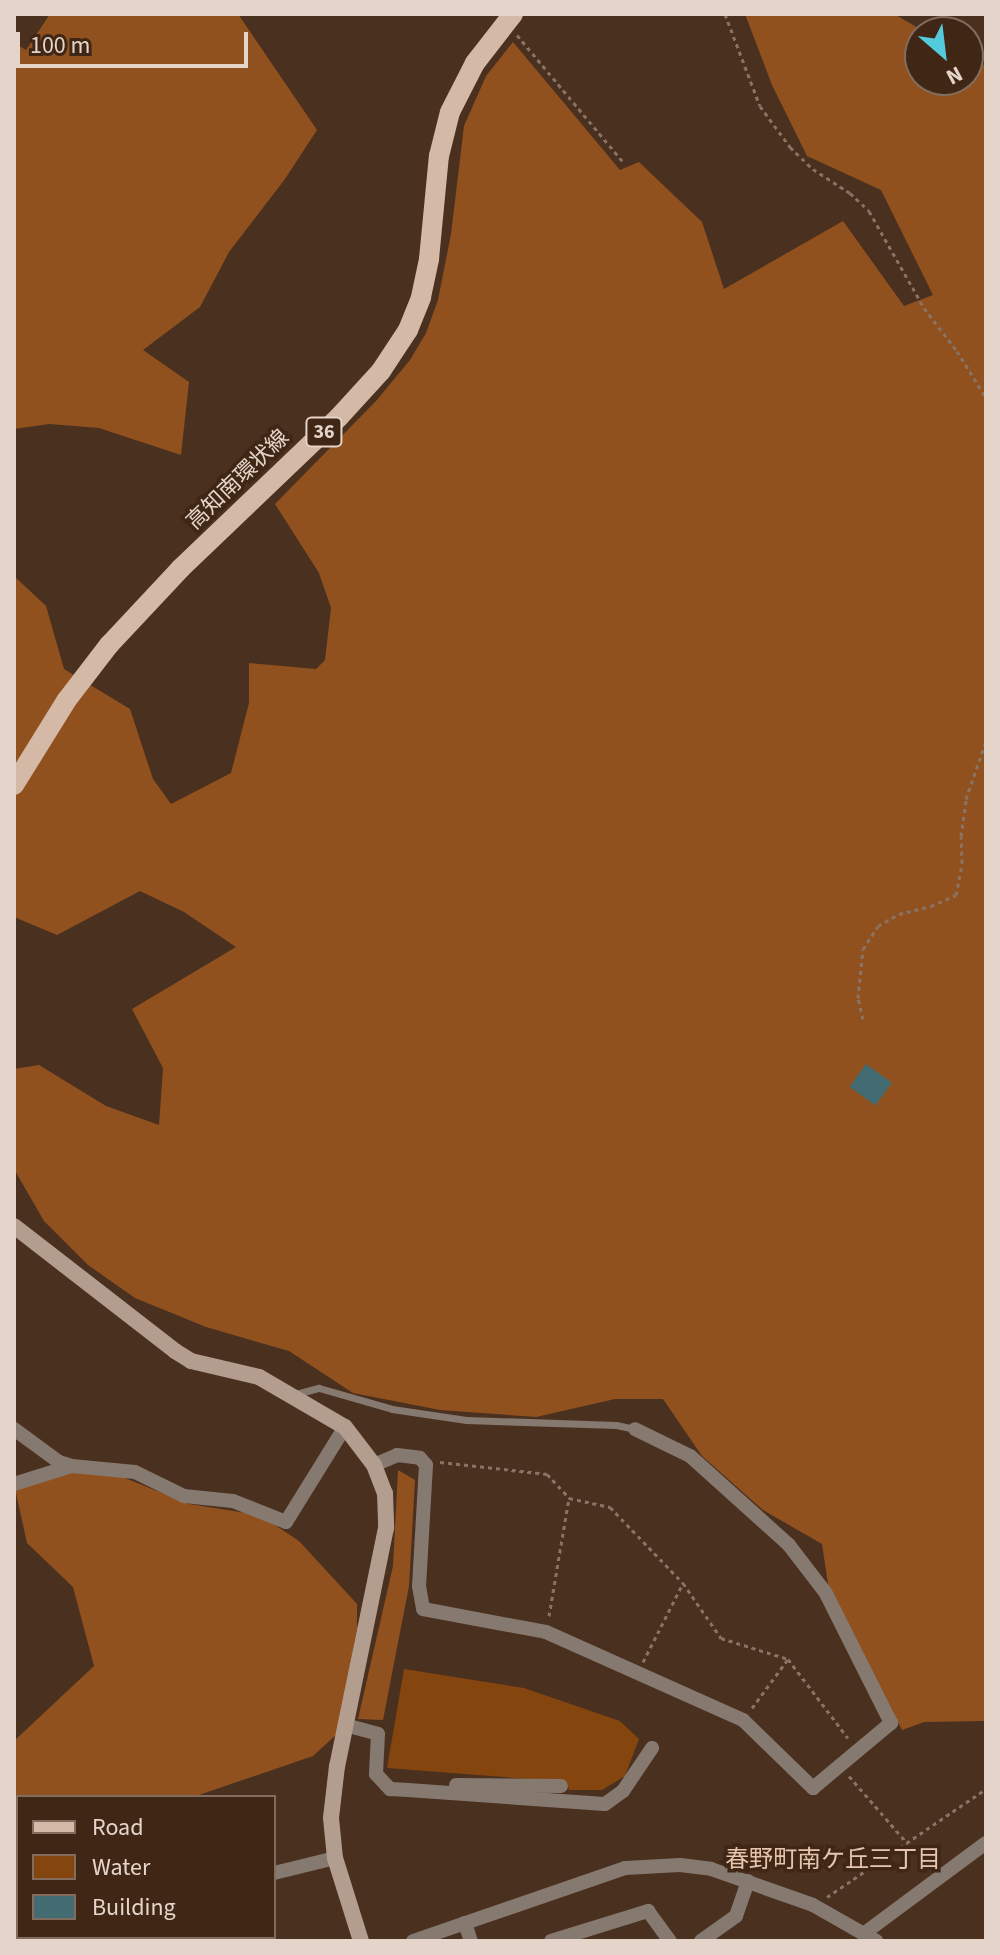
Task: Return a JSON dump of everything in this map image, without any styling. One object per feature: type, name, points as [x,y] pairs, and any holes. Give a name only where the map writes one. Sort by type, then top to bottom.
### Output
[{"type":"main road","name":"高知南環状線","points":[[14,785],[66,701],[109,645],[180,569],[339,417],[381,371],[408,330],[421,297],[429,259],[439,156],[450,112],[475,63],[510,18]]},
{"type":"street","points":[[14,1226],[191,1361],[246,1372],[345,1427],[374,1465],[385,1493],[386,1528],[345,1725],[331,1818],[335,1858],[361,1941]]},
{"type":"street","points":[[14,1429],[59,1462],[135,1472],[184,1496],[233,1501],[261,1509],[286,1522],[345,1427]]},
{"type":"street","points":[[374,1465],[397,1455],[422,1460],[426,1465],[419,1586],[423,1609],[546,1632],[743,1720],[813,1788],[891,1723],[825,1592],[789,1545],[690,1456],[635,1429]]},
{"type":"street","points":[[14,1484],[72,1466]]},
{"type":"street","points":[[345,1725],[378,1734],[376,1774],[390,1789],[605,1804],[623,1791],[652,1748]]},
{"type":"street","points":[[408,1790],[410,1784],[561,1786]]},
{"type":"street","points":[[413,1941],[625,1868],[680,1865],[711,1869],[813,1905],[871,1937],[874,1922],[986,1843]]},
{"type":"street","points":[[276,1873],[335,1858]]},
{"type":"street","points":[[701,1941],[736,1916],[748,1881]]},
{"type":"street","points":[[551,1941],[648,1911],[670,1941]]},
{"type":"street","points":[[465,1923],[471,1941]]},
{"type":"lane","points":[[290,1396],[319,1388],[392,1409],[466,1420],[616,1425],[635,1429]]},
{"type":"path","points":[[725,14],[760,106],[790,147],[869,211],[924,308],[957,351],[986,398]]},
{"type":"path","points":[[510,18],[624,163]]},
{"type":"path","points":[[863,1019],[858,998],[863,949],[878,926],[899,914],[931,906],[956,895],[962,863],[961,836],[966,799],[986,741]]},
{"type":"path","points":[[422,1460],[547,1474],[569,1498],[610,1507],[683,1583],[721,1638],[788,1659],[857,1751]]},
{"type":"path","points":[[546,1632],[569,1498]]},
{"type":"path","points":[[638,1673],[683,1583]]},
{"type":"path","points":[[743,1720],[788,1659]]},
{"type":"path","points":[[840,1766],[907,1843]]},
{"type":"path","points":[[813,1905],[986,1789]]},
{"type":"shaded area","points":[[50,14],[238,14],[317,130],[285,179],[229,252],[200,307],[143,350],[189,382],[181,455],[99,428],[49,424],[14,429],[14,43],[26,50]]},
{"type":"shaded area","points":[[745,14],[894,14],[904,20],[904,96],[984,96],[986,66],[986,1721],[924,1722],[902,1730],[828,1584],[822,1544],[763,1510],[702,1456],[663,1399],[615,1399],[536,1417],[440,1410],[353,1393],[289,1351],[206,1327],[135,1298],[88,1265],[44,1221],[14,1169],[14,1069],[39,1065],[106,1106],[159,1125],[163,1068],[132,1009],[236,947],[184,912],[140,891],[57,935],[14,917],[14,576],[46,606],[64,669],[130,709],[153,779],[171,804],[231,773],[249,703],[249,663],[316,669],[325,660],[331,608],[319,573],[275,504],[376,401],[410,360],[426,333],[438,300],[451,234],[464,126],[486,76],[513,42],[620,170],[639,162],[702,222],[724,289],[843,221],[904,306],[933,295],[881,190],[807,156],[772,85]]},
{"type":"shaded area","points":[[398,1470],[415,1480],[409,1586],[383,1720],[358,1719],[393,1566]]},
{"type":"shaded area","points":[[55,1472],[115,1474],[189,1504],[260,1515],[299,1541],[357,1604],[357,1628],[337,1734],[313,1756],[199,1795],[16,1795],[16,1852],[14,1741],[94,1666],[73,1587],[27,1543],[14,1484]]},
{"type":"shaded area","points":[[44,1939],[197,1939],[197,1941]]},
{"type":"water","points":[[404,1669],[524,1688],[620,1721],[639,1739],[625,1776],[602,1790],[569,1790],[567,1782],[387,1768]]},
{"type":"building","points":[[866,1064],[892,1083],[875,1105],[850,1087]]},
{"type":"district","name":"春野町南ケ丘三丁目","points":[[833,1860]]}]
